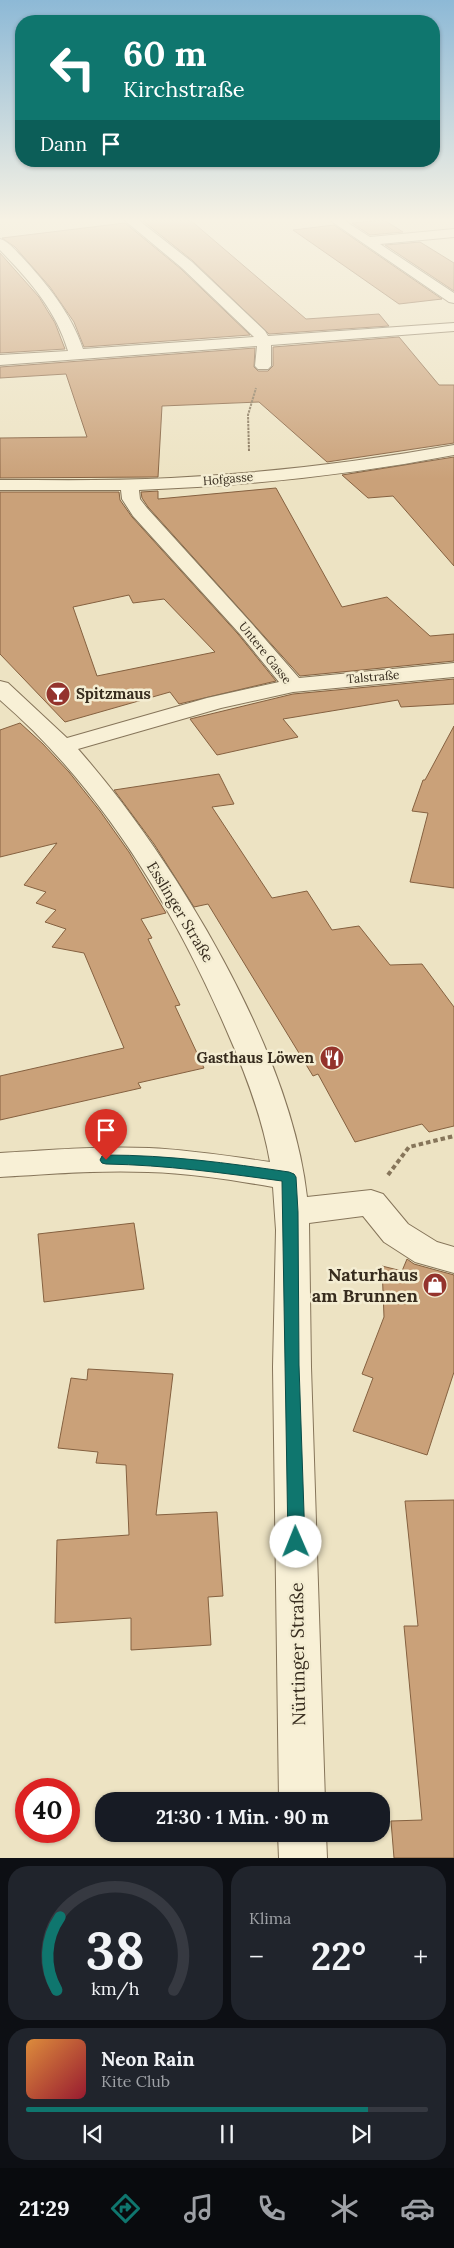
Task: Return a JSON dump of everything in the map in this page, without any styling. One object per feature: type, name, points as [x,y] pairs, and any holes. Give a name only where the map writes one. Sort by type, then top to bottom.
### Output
[{"type":"street","points":[[54,306],[68,327],[77,354]]},
{"type":"street","points":[[231,306],[264,340],[263,366]]},
{"type":"street","points":[[0,360],[454,327]]},
{"type":"street","name":"Hofgasse","points":[[0,485],[129,485],[254,477],[410,459],[454,450]]},
{"type":"street","name":"Untere Gasse","points":[[64,746],[215,703],[293,685],[246,628],[140,512],[131,499],[129,485]]},
{"type":"street","name":"Talstraße","points":[[293,685],[454,670]]},
{"type":"street","name":"Esslinger Straße","points":[[0,688],[11,710],[64,746],[104,795],[172,895],[202,946],[228,997],[274,1113],[290,1195]]},
{"type":"street","points":[[0,1165],[106,1160],[149,1160],[204,1165],[290,1195],[371,1203],[396,1233],[427,1253],[454,1260]]},
{"type":"street","name":"Nürtinger Straße","points":[[290,1195],[302,1792]]},
{"type":"street","points":[[302,1842],[303,1858]]},
{"type":"path","points":[[254,477],[249,446],[248,415],[263,366]]},
{"type":"path","points":[[371,1203],[390,1170],[409,1147],[454,1136]]},
{"type":"building","points":[[0,306],[44,306],[55,323],[65,349],[0,353]]},
{"type":"building","points":[[63,306],[219,306],[250,335],[84,347],[74,322]]},
{"type":"building","points":[[240,306],[290,306],[306,319],[379,314],[389,326],[269,334]]},
{"type":"building","points":[[399,337],[439,385],[454,385],[454,443],[327,462],[259,402],[162,406],[158,477],[0,478],[0,438],[87,437],[66,374],[0,378],[0,367],[255,348],[254,367],[258,371],[268,371],[273,366],[273,347]]},
{"type":"building","points":[[454,457],[454,566],[393,496],[368,498],[342,475]]},
{"type":"building","points":[[276,488],[342,607],[387,597],[430,636],[454,634],[454,661],[300,676],[148,507],[142,498],[141,492],[158,491],[158,499]]},
{"type":"building","points":[[0,492],[119,492],[120,500],[132,517],[238,634],[276,681],[179,704],[170,692],[65,722],[0,654]],"holes":[[[129,595],[133,603],[164,599],[215,652],[97,676],[73,607]]]},
{"type":"building","points":[[454,679],[454,704],[401,707],[398,700],[283,719],[298,737],[217,755],[190,719],[293,694]]},
{"type":"building","points":[[20,723],[69,772],[100,811],[129,852],[166,913],[141,919],[152,938],[148,939],[180,1005],[175,1006],[204,1068],[138,1083],[141,1088],[0,1120],[0,1076],[124,1048],[84,953],[52,947],[66,929],[45,922],[56,910],[36,903],[46,892],[24,885],[57,843],[0,857],[0,730]]},
{"type":"building","points":[[454,726],[454,888],[410,882],[428,813],[412,811],[423,780],[425,780]]},
{"type":"building","points":[[219,774],[234,804],[212,807],[272,898],[307,891],[332,930],[359,926],[390,965],[422,964],[454,1007],[454,1126],[429,1132],[422,1124],[355,1142],[318,1074],[313,1076],[208,904],[194,907],[154,844],[114,790]]},
{"type":"building","points":[[134,1223],[144,1289],[44,1302],[38,1234]]},
{"type":"building","points":[[407,1259],[414,1264],[454,1275],[454,1372],[427,1455],[353,1431],[373,1378],[362,1374],[384,1317],[382,1266],[402,1271]]},
{"type":"building","points":[[88,1369],[173,1374],[156,1515],[217,1512],[223,1596],[208,1597],[211,1645],[131,1650],[131,1618],[55,1623],[57,1540],[129,1535],[126,1465],[96,1463],[98,1452],[58,1448],[71,1378],[87,1380]]},
{"type":"building","points":[[454,1500],[454,1858],[394,1858],[391,1821],[422,1820],[404,1626],[418,1626],[405,1501]]},
{"type":"place","name":"Spitzmaus","points":[[58,694]]},
{"type":"place","name":"Gasthaus Löwen","points":[[332,1058]]},
{"type":"place","name":"Naturhaus am Brunnen","points":[[435,1285]]},
{"type":"route","points":[[106,1160],[149,1160],[204,1165],[289,1177],[296,1542]]}]
